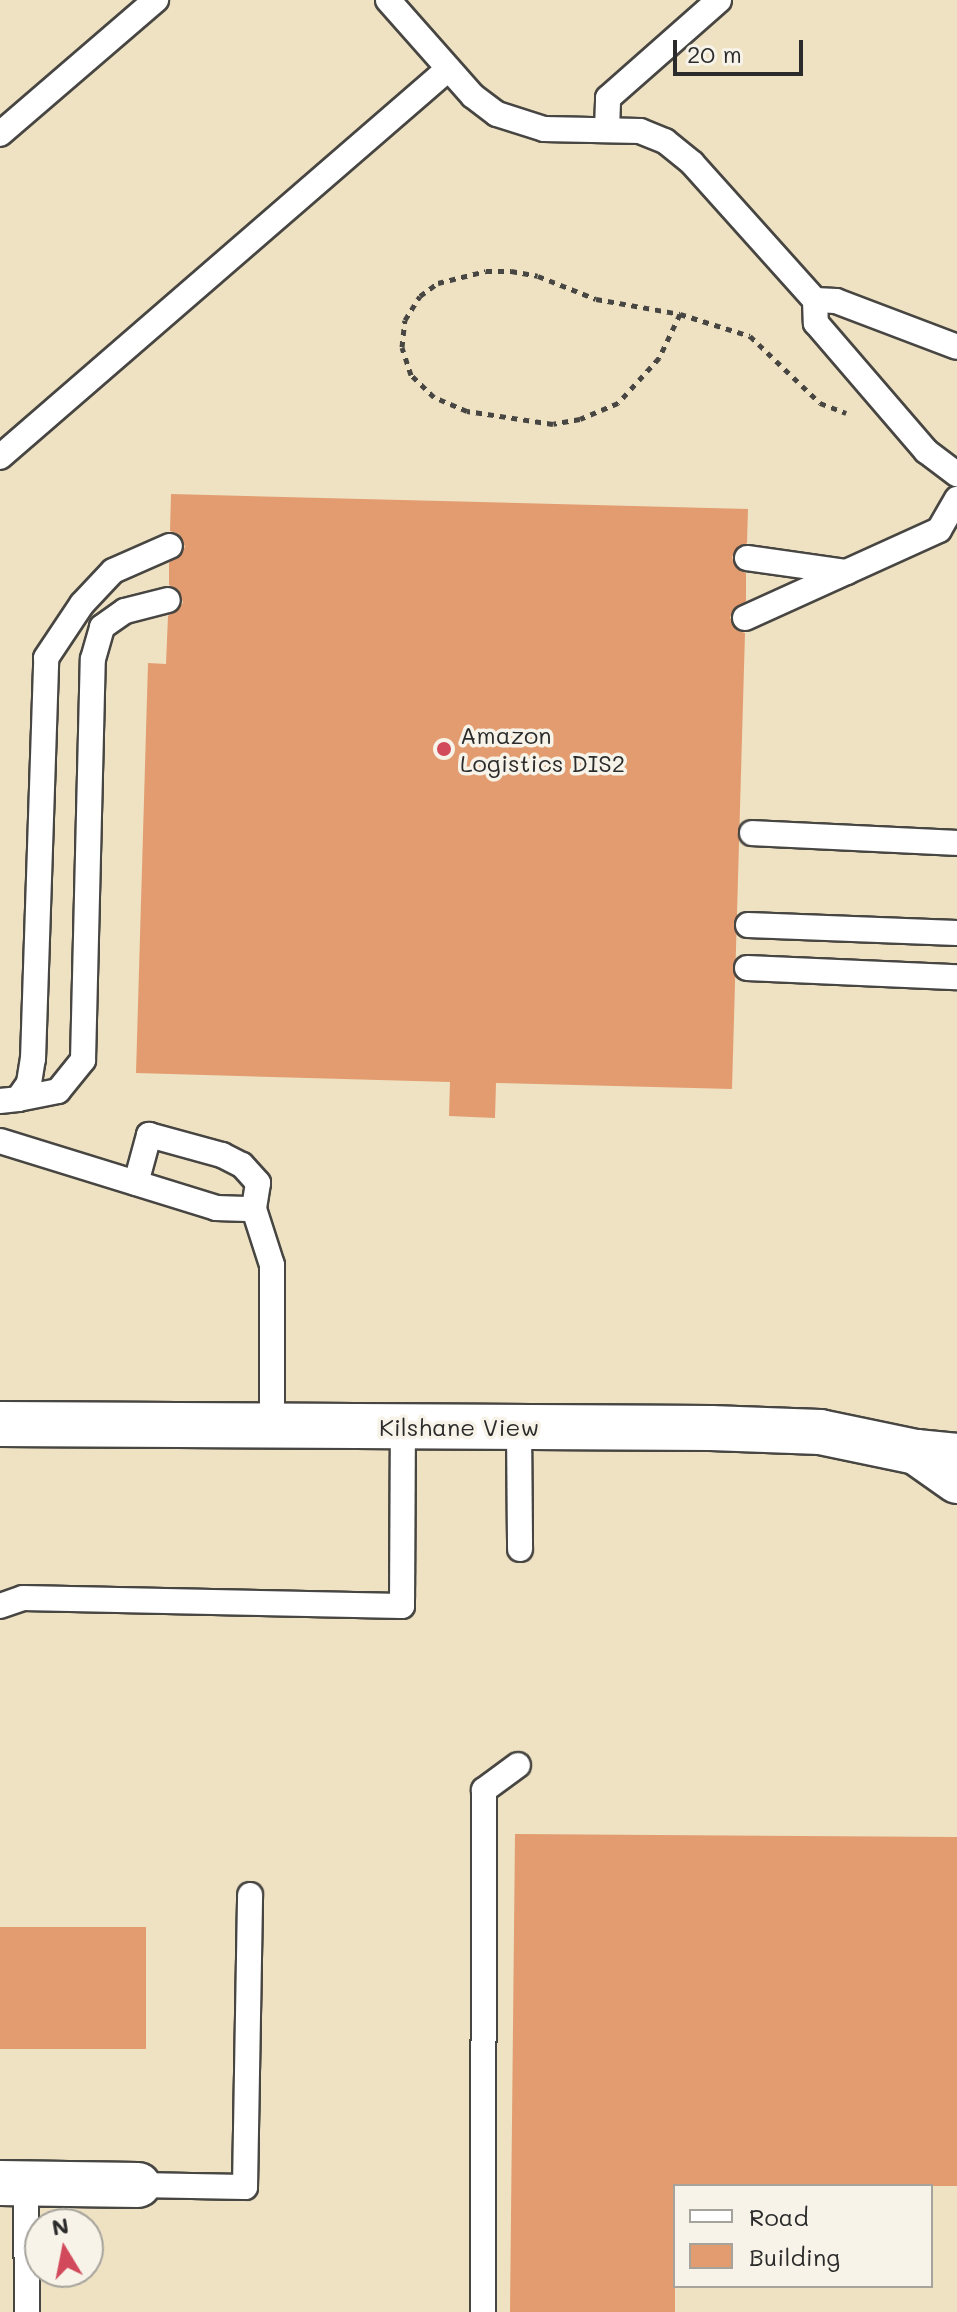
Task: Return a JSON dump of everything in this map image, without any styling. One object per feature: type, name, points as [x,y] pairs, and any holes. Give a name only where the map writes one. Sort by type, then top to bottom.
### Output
[{"type":"street","name":"Kilshane View","points":[[0,1424],[820,1432],[936,1454],[957,1481]]},
{"type":"street","points":[[13,2183],[138,2185]]},
{"type":"lane","points":[[0,134],[156,0]]},
{"type":"lane","points":[[388,0],[473,96],[520,125],[640,131],[665,141],[692,163],[815,300],[816,323],[926,451],[957,474]]},
{"type":"lane","points":[[607,130],[608,98],[719,0]]},
{"type":"lane","points":[[0,457],[448,69]]},
{"type":"lane","points":[[815,300],[836,301],[957,347]]},
{"type":"lane","points":[[745,618],[939,530],[957,499]]},
{"type":"lane","points":[[9,1100],[29,1083],[33,1059],[46,658],[82,604],[113,571],[170,546]]},
{"type":"lane","points":[[747,558],[847,572]]},
{"type":"lane","points":[[9,1100],[58,1091],[83,1060],[93,659],[102,627],[125,611],[168,600]]},
{"type":"lane","points":[[82,604],[102,627]]},
{"type":"lane","points":[[752,833],[957,843]]},
{"type":"lane","points":[[748,925],[957,933]]},
{"type":"lane","points":[[747,968],[957,977]]},
{"type":"lane","points":[[136,1183],[149,1135],[242,1165],[258,1183],[254,1209],[272,1265],[272,1426]]},
{"type":"lane","points":[[0,1141],[216,1208],[254,1209]]},
{"type":"lane","points":[[0,1606],[23,1598],[402,1606],[403,1426]]},
{"type":"lane","points":[[519,1427],[520,1549]]},
{"type":"lane","points":[[483,2312],[484,1790],[518,1765]]},
{"type":"lane","points":[[138,2185],[245,2187],[250,1895]]},
{"type":"lane","points":[[13,2183],[27,2312]]},
{"type":"path","points":[[680,314],[659,358],[618,403],[580,419],[553,424],[467,411],[434,397],[411,375],[402,347],[405,320],[420,296],[438,283],[486,271],[538,276],[596,299],[680,314],[750,336],[833,410],[860,408],[876,392]]},
{"type":"building","name":"Amazon Logistics DIS2","points":[[171,494],[748,509],[747,543],[732,557],[737,569],[746,573],[746,601],[730,617],[736,630],[745,633],[732,1089],[496,1083],[495,1118],[449,1116],[450,1082],[136,1073],[148,663],[166,664],[168,616],[183,603],[179,590],[169,585],[169,563],[185,547],[179,534],[170,531]]},
{"type":"building","points":[[515,1834],[957,1837],[957,2186],[673,2184],[675,2312],[510,2312]]},
{"type":"building","points":[[0,1927],[146,1927],[146,2049],[0,2049]]},
{"type":"place","name":"Amazon Logistics DIS2","points":[[444,749]]}]
